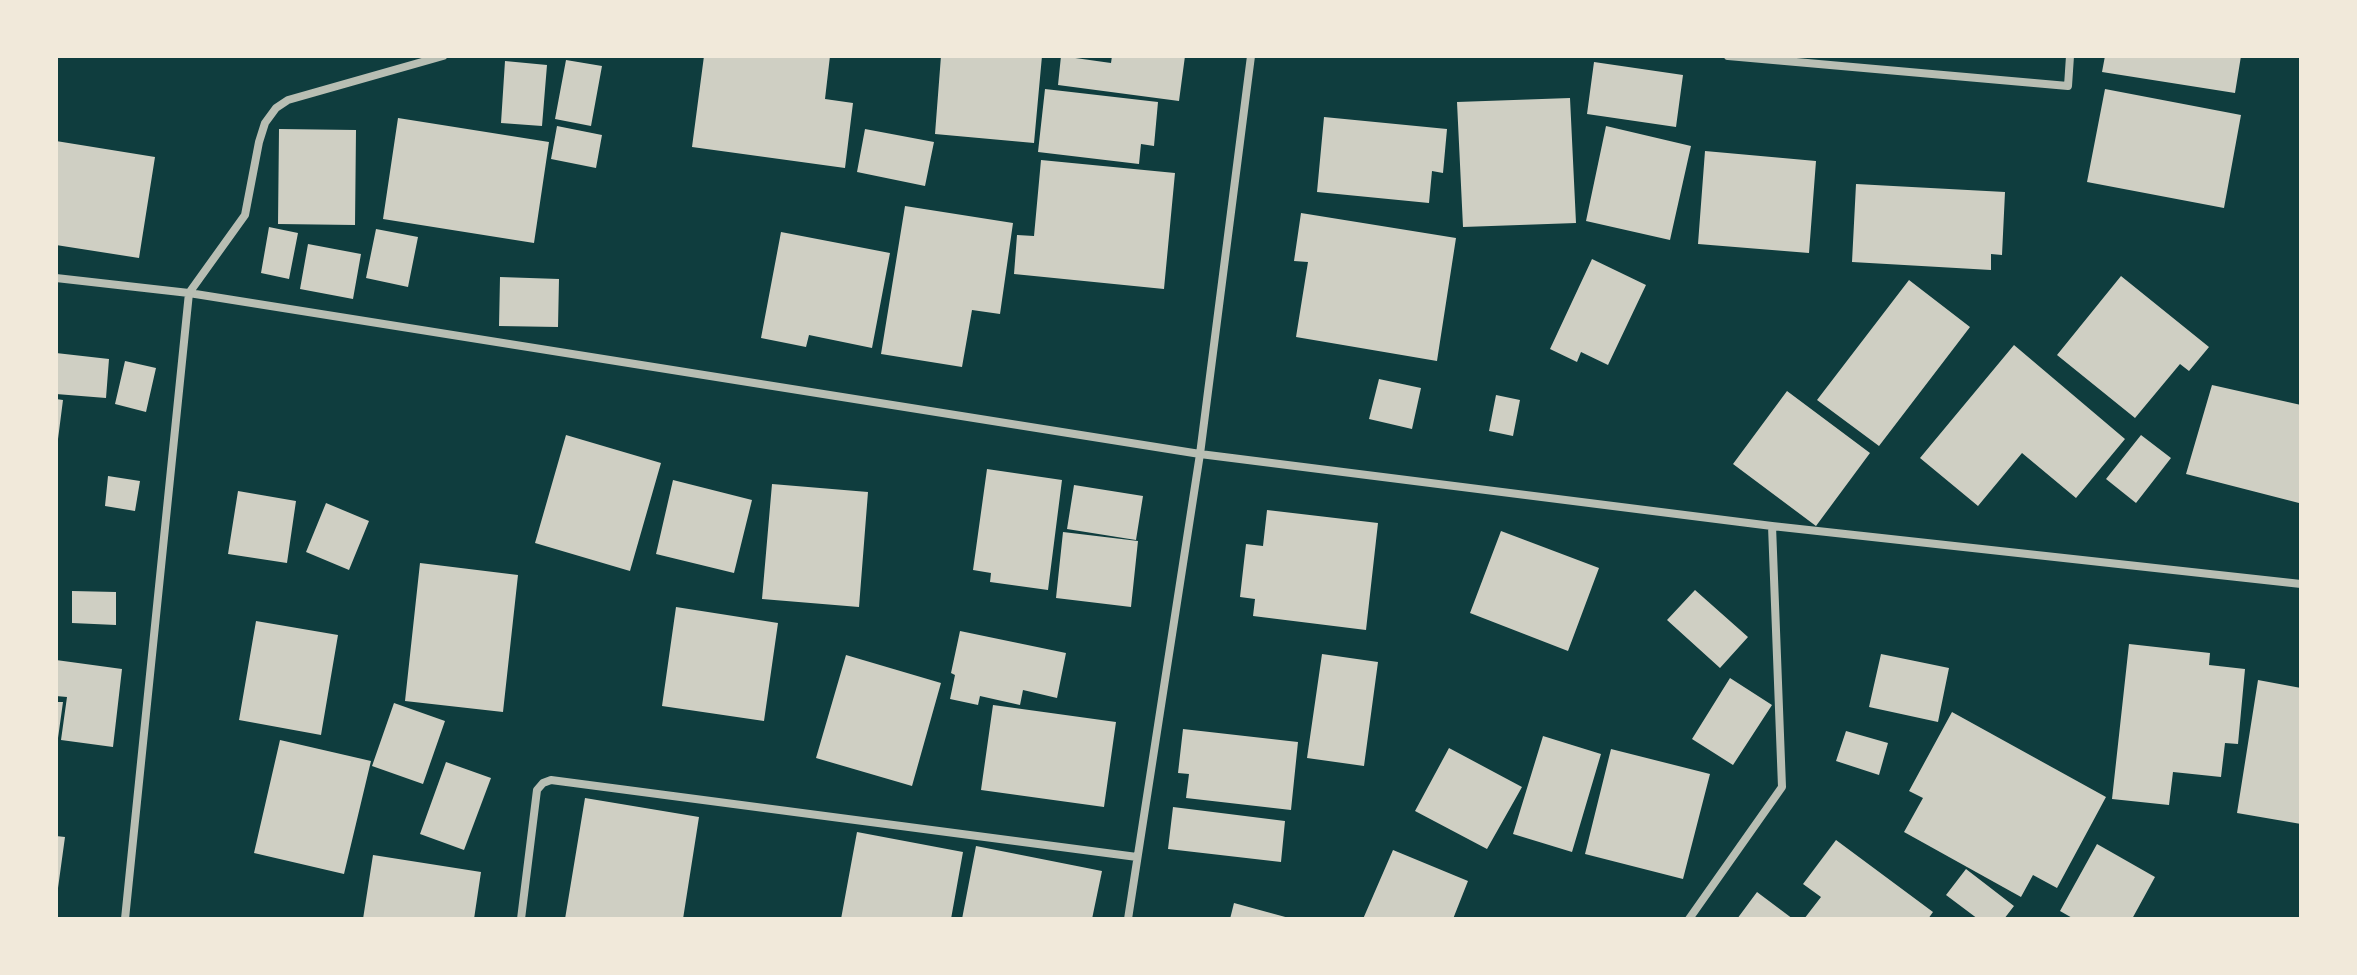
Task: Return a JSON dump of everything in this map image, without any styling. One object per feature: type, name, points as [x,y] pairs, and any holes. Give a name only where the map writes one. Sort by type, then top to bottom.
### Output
[{"type":"street","points":[[125,919],[189,293],[245,215],[259,142],[265,123],[276,108],[288,100],[443,56]]},
{"type":"street","points":[[1128,919],[1200,454],[1251,56]]},
{"type":"street","points":[[1728,56],[2068,86],[2070,56]]},
{"type":"street","points":[[56,278],[189,293],[1200,454],[1772,526],[2301,584]]},
{"type":"street","points":[[1689,919],[1782,787],[1772,526]]},
{"type":"street","points":[[521,919],[537,790],[551,780],[1137,857]]},
{"type":"building","points":[[704,56],[830,56],[825,99],[853,103],[845,168],[692,147]]},
{"type":"building","points":[[941,56],[1042,56],[1034,143],[935,134]]},
{"type":"building","points":[[1061,56],[1111,63],[1112,56],[1185,56],[1179,101],[1058,85]]},
{"type":"building","points":[[2105,56],[2241,56],[2235,93],[2102,72]]},
{"type":"building","points":[[566,60],[602,66],[591,126],[555,119]]},
{"type":"building","points":[[505,61],[547,65],[542,126],[501,123]]},
{"type":"building","points":[[1594,62],[1683,75],[1676,127],[1587,114]]},
{"type":"building","points":[[1045,89],[1158,102],[1154,146],[1141,144],[1139,164],[1038,152]]},
{"type":"building","points":[[2105,89],[2241,115],[2224,208],[2087,182]]},
{"type":"building","points":[[1570,98],[1576,223],[1463,227],[1457,102]]},
{"type":"building","points":[[1324,117],[1447,129],[1443,173],[1432,171],[1429,203],[1317,192]]},
{"type":"building","points":[[398,118],[549,142],[534,243],[383,219]]},
{"type":"building","points":[[557,126],[602,135],[596,168],[551,159]]},
{"type":"building","points":[[1606,126],[1691,146],[1670,240],[1586,221]]},
{"type":"building","points":[[279,129],[356,130],[355,225],[278,224]]},
{"type":"building","points":[[865,129],[934,142],[925,186],[857,172]]},
{"type":"building","points":[[56,141],[155,157],[139,258],[56,245]]},
{"type":"building","points":[[1705,151],[1816,161],[1809,253],[1698,244]]},
{"type":"building","points":[[1041,160],[1175,173],[1164,289],[1014,274],[1017,235],[1034,236]]},
{"type":"building","points":[[1856,184],[2005,192],[2002,255],[1991,254],[1991,270],[1852,262]]},
{"type":"building","points":[[905,206],[1013,223],[1000,314],[972,310],[962,367],[881,354]]},
{"type":"building","points":[[1301,213],[1456,238],[1437,361],[1296,337],[1308,262],[1294,261]]},
{"type":"building","points":[[269,227],[298,233],[289,279],[261,273]]},
{"type":"building","points":[[376,229],[418,237],[408,287],[366,278]]},
{"type":"building","points":[[781,232],[890,253],[872,348],[809,335],[806,347],[761,338]]},
{"type":"building","points":[[308,244],[361,254],[353,299],[300,289]]},
{"type":"building","points":[[1592,259],[1646,285],[1608,365],[1581,352],[1577,362],[1550,349]]},
{"type":"building","points":[[2121,276],[2209,347],[2189,371],[2180,364],[2135,418],[2057,355]]},
{"type":"building","points":[[500,277],[559,279],[558,327],[499,326]]},
{"type":"building","points":[[1909,280],[1970,327],[1879,446],[1817,400]]},
{"type":"building","points":[[2014,345],[2125,439],[2076,498],[2022,453],[1978,506],[1920,458]]},
{"type":"building","points":[[56,353],[109,359],[106,398],[56,394]]},
{"type":"building","points":[[125,361],[156,368],[146,412],[115,404]]},
{"type":"building","points":[[1379,379],[1421,388],[1412,429],[1369,419]]},
{"type":"building","points":[[2212,385],[2301,405],[2299,503],[2186,474]]},
{"type":"building","points":[[1787,391],[1870,453],[1816,526],[1733,464]]},
{"type":"building","points":[[1496,395],[1520,400],[1513,436],[1489,431]]},
{"type":"building","points":[[56,399],[63,400],[58,439],[56,439]]},
{"type":"building","points":[[566,435],[661,463],[630,571],[535,543]]},
{"type":"building","points":[[2141,435],[2171,458],[2136,503],[2106,479]]},
{"type":"building","points":[[987,469],[1062,480],[1048,590],[990,582],[991,573],[973,570]]},
{"type":"building","points":[[108,476],[140,481],[135,511],[105,506]]},
{"type":"building","points":[[673,480],[752,500],[734,573],[656,554]]},
{"type":"building","points":[[772,484],[868,492],[859,607],[762,599]]},
{"type":"building","points":[[1074,485],[1143,496],[1136,540],[1067,529]]},
{"type":"building","points":[[238,491],[296,501],[287,563],[228,554]]},
{"type":"building","points":[[326,503],[369,521],[349,570],[306,552]]},
{"type":"building","points":[[1267,510],[1378,523],[1366,630],[1253,616],[1255,599],[1240,597],[1246,544],[1263,546]]},
{"type":"building","points":[[1501,531],[1599,568],[1568,651],[1470,613]]},
{"type":"building","points":[[1063,532],[1138,541],[1131,607],[1056,598]]},
{"type":"building","points":[[420,563],[518,575],[503,712],[405,701]]},
{"type":"building","points":[[1695,590],[1748,637],[1720,668],[1667,620]]},
{"type":"building","points":[[72,591],[116,592],[116,625],[72,623]]},
{"type":"building","points":[[676,607],[778,623],[764,721],[662,706]]},
{"type":"building","points":[[256,621],[338,635],[321,735],[239,720]]},
{"type":"building","points":[[960,631],[1066,653],[1057,698],[1023,690],[1020,705],[980,696],[978,705],[950,699],[955,675],[951,673]]},
{"type":"building","points":[[2129,644],[2210,653],[2209,665],[2245,669],[2238,744],[2225,743],[2221,777],[2173,772],[2169,805],[2112,799]]},
{"type":"building","points":[[1322,654],[1378,662],[1364,766],[1307,758]]},
{"type":"building","points":[[1881,654],[1949,668],[1938,722],[1869,707]]},
{"type":"building","points":[[846,655],[941,683],[912,786],[816,758]]},
{"type":"building","points":[[56,660],[122,669],[113,747],[61,740],[67,697],[56,696]]},
{"type":"building","points":[[1730,678],[1772,705],[1733,765],[1692,739]]},
{"type":"building","points":[[2258,680],[2301,688],[2301,824],[2237,813]]},
{"type":"building","points":[[56,702],[63,702],[58,738],[56,738]]},
{"type":"building","points":[[394,703],[445,721],[423,784],[372,766]]},
{"type":"building","points":[[993,705],[1116,722],[1104,807],[981,790]]},
{"type":"building","points":[[1952,712],[2106,797],[2057,888],[2033,875],[2021,897],[1904,832],[1923,798],[1909,791]]},
{"type":"building","points":[[1183,729],[1298,742],[1291,810],[1186,798],[1189,774],[1178,773]]},
{"type":"building","points":[[1846,731],[1888,743],[1879,775],[1836,761]]},
{"type":"building","points":[[1543,736],[1601,754],[1572,852],[1513,834]]},
{"type":"building","points":[[280,740],[371,761],[344,874],[254,853]]},
{"type":"building","points":[[1449,748],[1522,787],[1487,849],[1415,811]]},
{"type":"building","points":[[1611,749],[1710,774],[1683,879],[1585,854]]},
{"type":"building","points":[[446,762],[491,778],[464,850],[420,834]]},
{"type":"building","points":[[585,798],[699,817],[683,919],[565,919]]},
{"type":"building","points":[[1173,807],[1285,821],[1281,862],[1168,849]]},
{"type":"building","points":[[857,832],[963,852],[951,919],[841,919]]},
{"type":"building","points":[[56,836],[65,837],[58,888],[56,888]]},
{"type":"building","points":[[1836,840],[1933,912],[1928,919],[1804,919],[1821,897],[1803,884]]},
{"type":"building","points":[[2097,844],[2155,877],[2132,919],[2074,919],[2060,911]]},
{"type":"building","points":[[976,846],[1102,871],[1092,919],[962,919]]},
{"type":"building","points":[[1393,850],[1468,881],[1453,919],[1363,919]]},
{"type":"building","points":[[373,855],[481,872],[474,919],[363,919]]},
{"type":"building","points":[[1966,869],[2014,906],[2004,919],[1978,919],[1946,895]]},
{"type":"building","points":[[1757,892],[1793,919],[1737,919]]},
{"type":"building","points":[[1234,903],[1289,918],[1230,919]]}]
